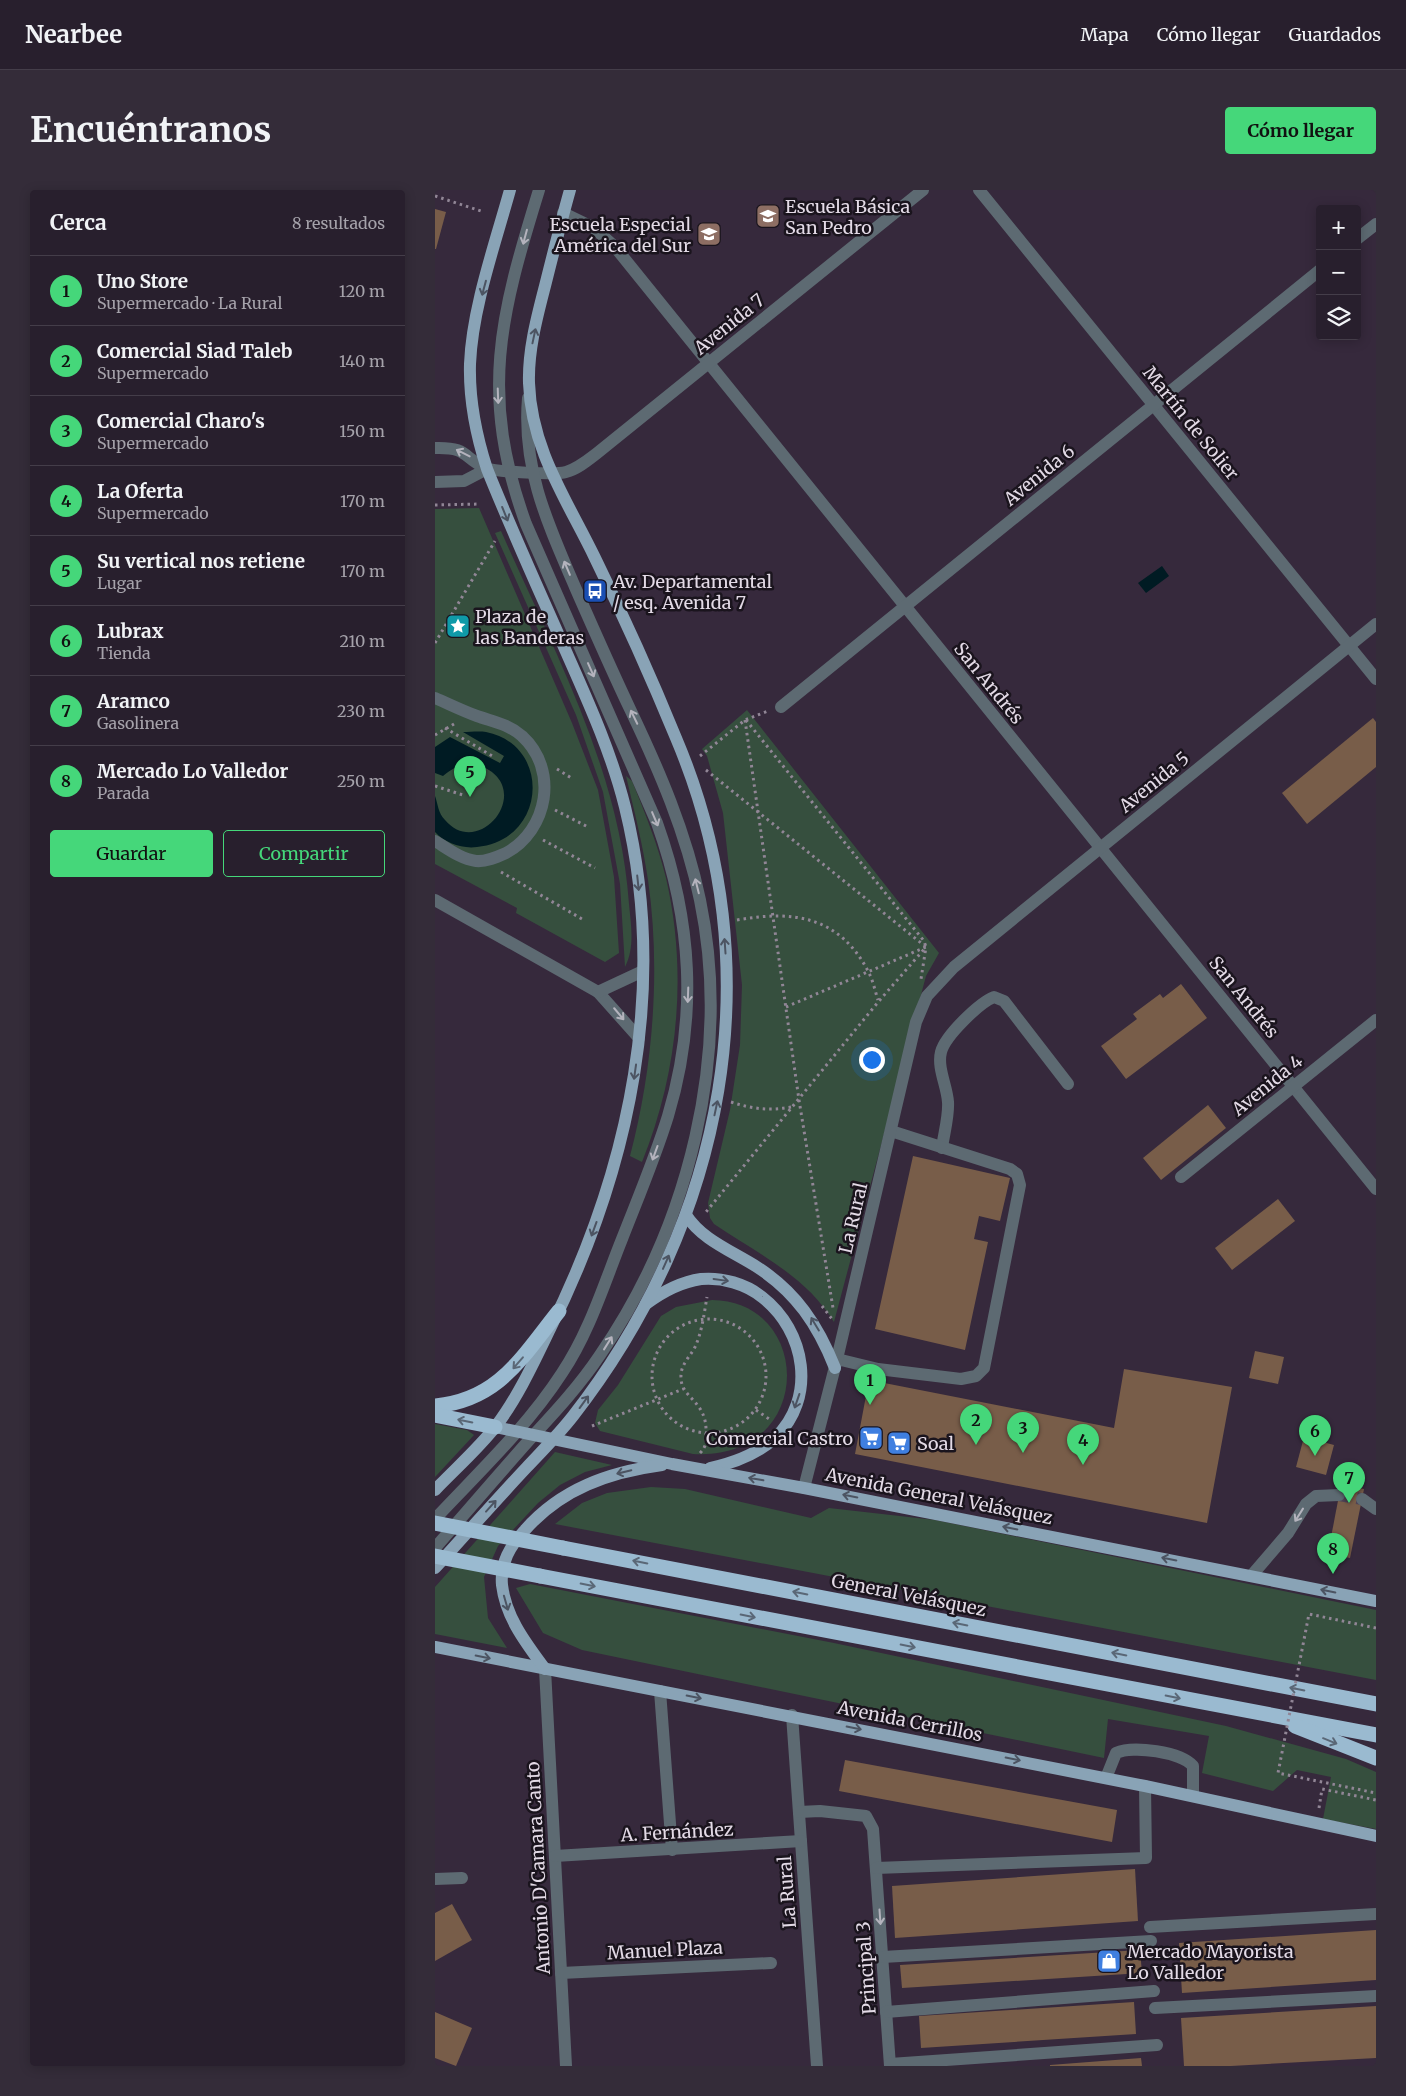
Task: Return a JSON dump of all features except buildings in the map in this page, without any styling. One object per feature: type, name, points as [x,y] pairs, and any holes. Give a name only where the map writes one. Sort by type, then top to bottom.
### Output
[{"type":"highway","points":[[435,1406],[466,1400],[492,1388],[517,1363],[559,1311]]},
{"type":"highway","points":[[435,1415],[495,1427]]},
{"type":"highway","name":"General Velásquez","points":[[435,1523],[1376,1704]]},
{"type":"highway","points":[[435,1556],[1376,1735]]},
{"type":"highway","points":[[1269,1715],[1376,1758]]},
{"type":"main road","points":[[435,1490],[495,1427],[515,1397],[572,1286],[591,1238],[622,1142],[639,1038],[643,971],[637,878],[627,816],[605,744],[487,469],[473,410],[470,378],[471,349],[477,314],[510,190]]},
{"type":"main road","points":[[435,1568],[572,1418],[608,1368],[644,1305],[661,1273],[686,1215],[698,1180],[716,1109],[726,1036],[726,956],[717,873],[701,807],[677,740],[597,562],[551,474],[536,432],[529,384],[532,341],[569,190]]},
{"type":"main road","points":[[686,1215],[699,1231],[772,1278],[796,1298],[816,1326],[836,1364]]},
{"type":"main road","points":[[644,1305],[684,1283],[709,1279],[731,1282],[752,1290],[770,1303],[789,1327],[797,1343],[802,1369],[800,1391],[794,1410],[783,1428],[765,1446],[749,1455],[731,1463],[704,1470]]},
{"type":"main road","name":"Avenida General Velásquez","points":[[495,1427],[672,1464],[805,1488],[1376,1601]]},
{"type":"main road","points":[[545,1669],[513,1622],[505,1600],[502,1569],[514,1542],[544,1511],[581,1487],[613,1474],[672,1464]]},
{"type":"main road","name":"Avenida Cerrillos","points":[[435,1647],[792,1715],[1106,1778],[1376,1836]]},
{"type":"street","points":[[435,1519],[517,1432],[564,1371],[596,1303],[668,1114],[678,1070],[687,1007],[687,952],[683,918],[668,854],[657,824],[526,524],[510,471],[499,412],[500,347],[509,296],[539,190]]},
{"type":"street","name":"Avenida 7","points":[[551,474],[569,471],[596,454],[923,190]]},
{"type":"street","name":"Martín de Solier","points":[[979,190],[1376,679]]},
{"type":"street","name":"San Andrés","points":[[563,213],[583,222],[605,237],[709,363],[1376,1189]]},
{"type":"street","points":[[1361,236],[1376,224]]},
{"type":"street","name":"Avenida 6","points":[[781,707],[1316,273]]},
{"type":"street","points":[[435,1548],[534,1435],[553,1416],[600,1355],[631,1303],[659,1244],[680,1191],[694,1137],[707,1070],[711,1016],[705,924],[692,864],[655,760],[606,660],[544,513],[531,472],[527,414],[529,384]]},
{"type":"street","points":[[435,448],[461,450],[487,469],[551,474]]},
{"type":"street","points":[[435,482],[464,481],[487,469]]},
{"type":"street","points":[[564,610],[581,685]]},
{"type":"street","name":"Avenida 5","points":[[954,967],[1376,624]]},
{"type":"street","points":[[435,698],[479,717],[497,721],[523,737],[540,762],[544,776],[544,804],[530,833],[513,849],[500,856],[481,860],[462,857],[435,841]]},
{"type":"street","points":[[435,900],[598,992],[639,1038]]},
{"type":"street","name":"La Rural","points":[[805,1488],[921,1009],[935,985],[954,967]]},
{"type":"street","points":[[598,992],[643,971]]},
{"type":"street","points":[[942,1148],[949,1104],[941,1067],[941,1052],[948,1038],[984,1001],[994,997],[1004,1001],[1068,1084]]},
{"type":"street","name":"Avenida 4","points":[[1181,1178],[1376,1020]]},
{"type":"street","points":[[836,1364],[961,1379],[976,1376],[984,1368],[1021,1185],[1017,1174],[1010,1169],[891,1131]]},
{"type":"street","points":[[1252,1575],[1288,1534],[1306,1504],[1316,1496],[1339,1495]]},
{"type":"street","points":[[1362,1499],[1376,1509]]},
{"type":"street","name":"Antonio D'Camara Canto","points":[[545,1669],[566,2066]]},
{"type":"street","points":[[660,1691],[671,1850]]},
{"type":"street","name":"La Rural","points":[[792,1715],[817,2066]]},
{"type":"street","points":[[1106,1778],[1116,1753],[1124,1749],[1186,1758],[1193,1766],[1193,1796]]},
{"type":"street","points":[[876,1868],[1146,1858],[1145,1786]]},
{"type":"street","name":"Principal 3","points":[[799,1812],[820,1811],[866,1816],[873,1829],[890,2065]]},
{"type":"street","name":"A. Fernández","points":[[555,1856],[801,1841]]},
{"type":"street","points":[[435,1879],[462,1878]]},
{"type":"street","points":[[1150,1927],[1376,1914]]},
{"type":"street","points":[[883,1957],[1151,1941]]},
{"type":"street","name":"Manuel Plaza","points":[[561,1973],[771,1963]]},
{"type":"street","points":[[886,2012],[1154,1990]]},
{"type":"street","points":[[1155,2008],[1376,1996]]},
{"type":"street","points":[[890,2065],[1157,2045]]},
{"type":"path","points":[[435,196],[484,212]]},
{"type":"path","points":[[435,505],[480,504]]},
{"type":"path","points":[[435,643],[495,542]]},
{"type":"path","points":[[700,756],[745,720],[781,707]]},
{"type":"path","points":[[745,720],[799,1100],[836,1324]]},
{"type":"path","points":[[745,720],[924,941],[926,948],[921,980]]},
{"type":"path","points":[[445,728],[494,757]]},
{"type":"path","points":[[706,770],[926,948]]},
{"type":"path","points":[[435,786],[463,795]]},
{"type":"path","points":[[544,804],[587,827]]},
{"type":"path","points":[[530,833],[595,868]]},
{"type":"path","points":[[481,860],[582,919]]},
{"type":"path","points":[[732,920],[772,915],[803,917],[825,927],[847,943],[869,971],[879,1000]]},
{"type":"path","points":[[786,1007],[926,948]]},
{"type":"path","points":[[706,1212],[879,1000],[926,948]]},
{"type":"path","points":[[729,1101],[744,1107],[765,1110],[793,1107]]},
{"type":"path","points":[[689,1467],[706,1447],[706,1434],[703,1410],[683,1389],[681,1378],[683,1366],[695,1347],[704,1318],[707,1297]]},
{"type":"path","points":[[821,1305],[836,1324]]},
{"type":"path","points":[[836,1324],[838,1315]]},
{"type":"path","points":[[704,1318],[733,1323],[745,1330],[759,1347],[766,1368],[767,1383],[755,1410],[746,1420],[734,1428],[706,1434],[691,1431],[677,1424],[665,1413],[657,1400],[651,1376],[653,1364],[659,1347],[681,1325],[704,1318]]},
{"type":"path","points":[[592,1426],[683,1389]]},
{"type":"path","points":[[1376,1628],[1309,1614],[1278,1773],[1376,1793]]},
{"type":"path","points":[[1322,1789],[1376,1800]]},
{"type":"green space","points":[[479,508],[572,723],[598,790],[614,877],[619,953],[605,962],[516,913],[517,908],[435,864],[435,509]]},
{"type":"green space","points":[[501,531],[582,713],[599,759],[613,806],[623,855],[631,928],[630,952],[625,967],[620,884],[603,792],[576,715],[495,533]]},
{"type":"green space","points":[[747,710],[939,953],[926,976],[834,1322],[809,1291],[795,1278],[714,1224],[710,1218],[708,1203],[730,1110],[740,1045],[742,985],[723,813],[707,756],[702,749]]},
{"type":"green space","points":[[626,776],[632,781],[663,866],[673,914],[677,950],[676,1022],[671,1058],[664,1093],[642,1162],[630,1156],[638,1123],[649,1054],[653,1019],[654,949],[646,867]]},
{"type":"green space","points":[[712,1300],[746,1307],[769,1325],[783,1351],[787,1380],[780,1409],[762,1433],[733,1449],[693,1454],[600,1431],[595,1423],[598,1410],[618,1385],[661,1316],[676,1307]]},
{"type":"green space","points":[[435,1424],[467,1430],[474,1435],[435,1477]]},
{"type":"green space","points":[[555,1452],[612,1465],[585,1472],[560,1485],[538,1503],[498,1546],[484,1577],[488,1618],[507,1648],[435,1634],[435,1587]]},
{"type":"green space","points":[[651,1487],[685,1489],[811,1518],[829,1508],[935,1520],[1376,1610],[1376,1680],[555,1524],[582,1503],[607,1493]]},
{"type":"green space","points":[[530,1584],[834,1643],[1226,1726],[1346,1759],[1376,1772],[1376,1829],[1323,1819],[1331,1777],[1297,1770],[1273,1791],[1202,1773],[1209,1736],[1108,1719],[1104,1758],[582,1650],[543,1633],[516,1588]]},
{"type":"water","points":[[1162,566],[1169,576],[1146,593],[1138,583]]},
{"type":"water","points":[[463,732],[486,732],[507,740],[522,754],[531,772],[532,792],[528,811],[517,828],[500,841],[477,847],[454,844],[435,832],[435,796],[445,820],[459,830],[473,832],[486,827],[497,817],[503,804],[503,789],[497,776],[481,766],[465,764],[456,767],[443,776],[435,773],[435,747],[450,737],[500,763],[504,756]]},
{"type":"tunnel","points":[[1339,1495],[1362,1499]]},
{"type":"place","name":"Escuela Básica San Pedro","points":[[768,216]]},
{"type":"place","name":"Escuela Especial América del Sur","points":[[709,234]]},
{"type":"place","name":"Av. Departamental / esq. Avenida 7","points":[[595,591]]},
{"type":"place","name":"Plaza de las Banderas","points":[[458,626]]},
{"type":"place","name":"Su vertical nos retiene","points":[[470,797]]},
{"type":"place","name":"Uno Store","points":[[870,1405]]},
{"type":"place","name":"Comercial Castro","points":[[871,1438]]},
{"type":"place","name":"Soal","points":[[899,1443]]},
{"type":"place","name":"Comercial Siad Taleb","points":[[976,1445]]},
{"type":"place","name":"Comercial Charo's","points":[[1023,1453]]},
{"type":"place","name":"Lubrax","points":[[1315,1456]]},
{"type":"place","name":"La Oferta","points":[[1083,1465]]},
{"type":"place","name":"Aramco","points":[[1349,1503]]},
{"type":"place","name":"Mercado Lo Valledor","points":[[1333,1574]]},
{"type":"place","name":"Mercado Mayorista Lo Valledor","points":[[1109,1961]]}]
